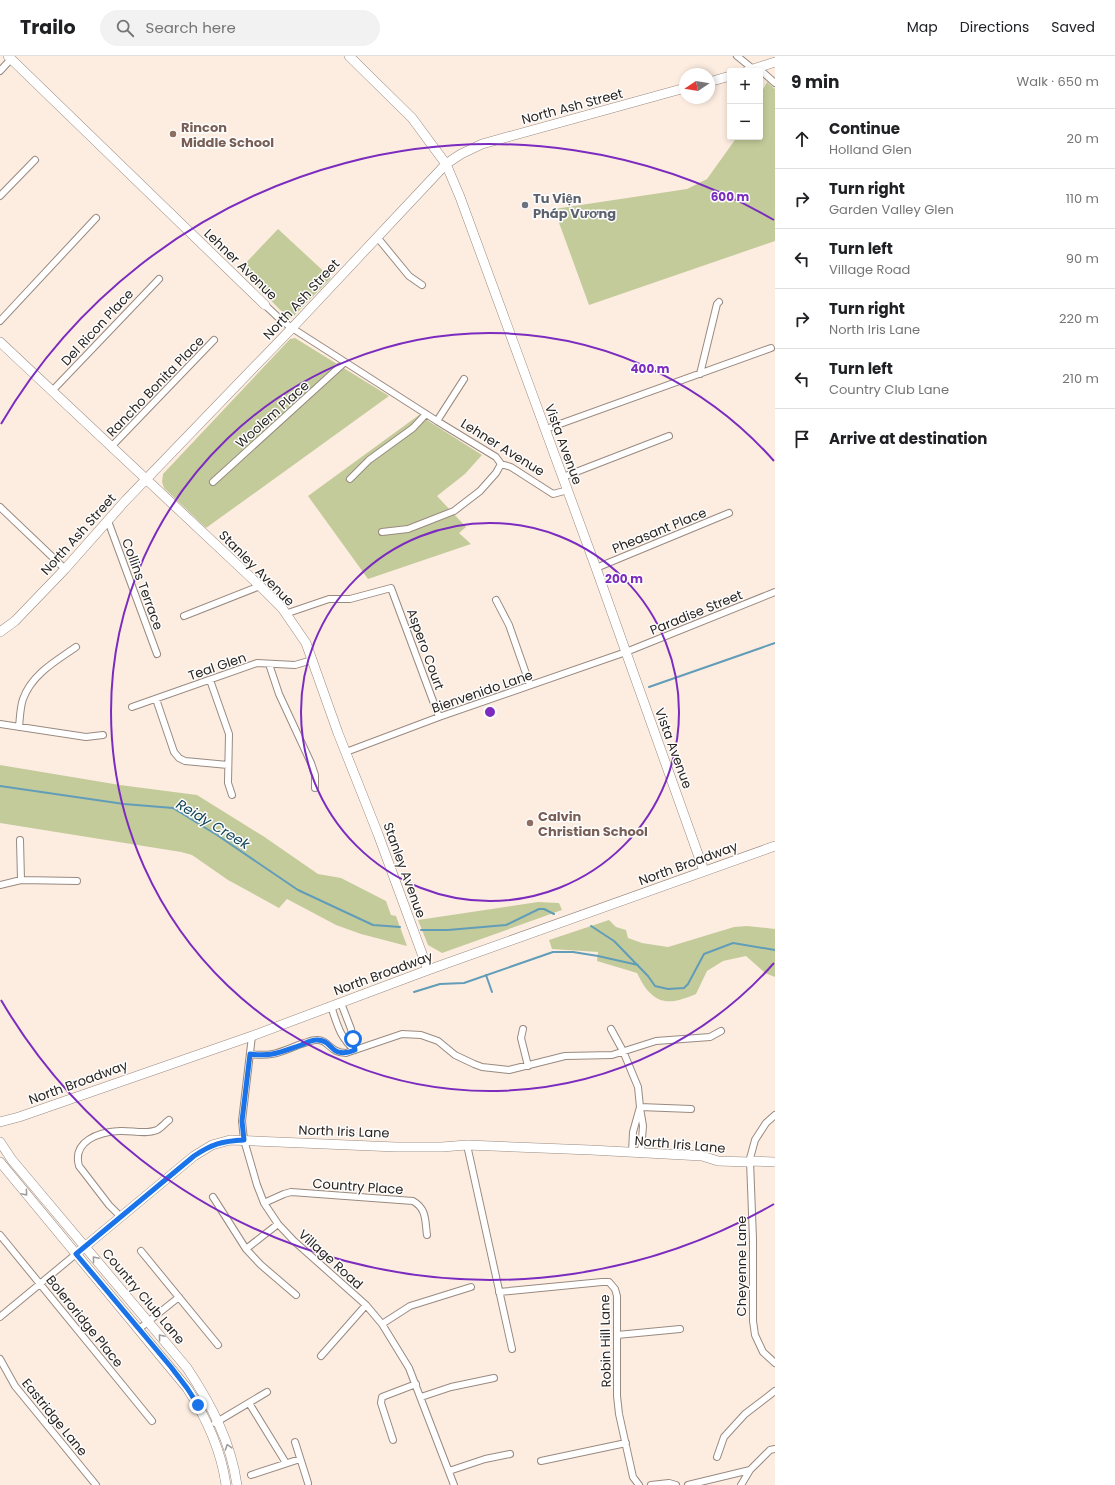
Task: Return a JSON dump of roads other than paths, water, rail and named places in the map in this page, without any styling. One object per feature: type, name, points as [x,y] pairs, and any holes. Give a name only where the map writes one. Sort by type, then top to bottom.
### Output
[{"type":"street","name":"Vista Avenue","points":[[349,56],[412,118],[446,164],[460,197],[546,429],[704,871]]},
{"type":"street","points":[[737,56],[752,68]]},
{"type":"street","points":[[0,71],[9,58]]},
{"type":"street","name":"Lehner Avenue","points":[[9,58],[281,320],[426,414],[496,457],[500,464],[511,467],[553,494],[568,490]]},
{"type":"street","points":[[756,68],[775,62]]},
{"type":"street","points":[[763,75],[775,83]]},
{"type":"street","points":[[715,80],[727,77]]},
{"type":"street","name":"North Ash Street","points":[[0,632],[15,621],[65,569],[126,500],[292,328],[446,164],[482,144],[679,90]]},
{"type":"street","points":[[0,196],[35,160]]},
{"type":"street","points":[[0,321],[96,218]]},
{"type":"street","points":[[377,237],[410,276],[422,285]]},
{"type":"street","name":"Del Ricon Place","points":[[52,391],[158,279]]},
{"type":"street","points":[[700,374],[717,304],[719,302]]},
{"type":"street","name":"Rancho Bonita Place","points":[[111,447],[214,340]]},
{"type":"street","name":"Stanley Avenue","points":[[0,342],[260,586],[282,608],[306,643],[428,970]]},
{"type":"street","points":[[546,429],[771,348]]},
{"type":"street","name":"Woolem Place","points":[[213,482],[345,362]]},
{"type":"street","points":[[437,421],[464,379]]},
{"type":"street","points":[[350,479],[368,460],[413,428],[426,414]]},
{"type":"street","points":[[563,477],[669,436]]},
{"type":"street","points":[[382,532],[408,528],[454,511],[480,490],[496,473],[500,464]]},
{"type":"street","points":[[0,507],[65,569]]},
{"type":"street","name":"Pheasant Place","points":[[596,568],[729,513]]},
{"type":"street","name":"Collins Terrace","points":[[108,521],[157,654]]},
{"type":"street","points":[[184,616],[260,586]]},
{"type":"street","name":"Aspero Court","points":[[285,614],[329,599],[350,599],[391,588],[439,717]]},
{"type":"street","name":"Paradise Street","points":[[626,652],[775,592]]},
{"type":"street","points":[[496,600],[509,625],[530,685]]},
{"type":"street","points":[[19,727],[23,700],[26,691],[35,678],[42,671],[76,647]]},
{"type":"street","name":"Bienvenido Lane","points":[[346,752],[439,717],[626,652]]},
{"type":"street","name":"Teal Glen","points":[[132,707],[257,663],[295,665],[312,660]]},
{"type":"street","points":[[269,664],[279,694],[311,763],[315,775],[315,788]]},
{"type":"street","points":[[210,680],[229,734],[228,783],[232,795]]},
{"type":"street","points":[[156,699],[174,752],[179,758],[185,762],[228,765]]},
{"type":"street","points":[[0,724],[86,737],[103,735]]},
{"type":"street","points":[[20,840],[21,880]]},
{"type":"street","name":"North Broadway","points":[[0,1122],[19,1118],[252,1036],[428,970],[775,846]]},
{"type":"street","points":[[0,885],[21,880],[77,881]]},
{"type":"street","points":[[341,1003],[351,1029],[355,1050]]},
{"type":"street","points":[[331,1006],[340,1032],[347,1044],[355,1050]]},
{"type":"street","points":[[523,1029],[521,1038],[528,1066]]},
{"type":"street","points":[[611,1029],[638,1087],[643,1126],[636,1152]]},
{"type":"street","points":[[250,1054],[270,1056],[314,1040],[325,1041],[333,1050],[339,1053],[346,1053],[396,1036],[410,1034],[431,1038],[463,1060],[482,1067],[509,1070],[565,1056],[602,1056],[623,1052],[656,1041],[710,1037],[721,1032]]},
{"type":"street","name":"Village Road","points":[[252,1036],[242,1121],[244,1140],[257,1185],[264,1203],[278,1224],[294,1241],[366,1305],[382,1324],[409,1368],[454,1485]]},
{"type":"street","points":[[640,1107],[691,1109]]},
{"type":"street","points":[[636,1152],[633,1132],[640,1107]]},
{"type":"street","name":"Cheyenne Lane","points":[[775,1115],[766,1123],[755,1140],[749,1161],[753,1239],[753,1321],[755,1335],[763,1352],[775,1363]]},
{"type":"street","points":[[121,1217],[109,1205],[79,1166],[77,1158],[79,1149],[84,1142],[96,1136],[119,1131],[145,1132],[156,1130],[169,1120]]},
{"type":"street","name":"North Iris Lane","points":[[0,1317],[194,1156],[212,1145],[230,1140],[396,1147],[442,1147],[467,1145],[636,1152],[702,1156],[718,1161],[775,1162]]},
{"type":"street","name":"Country Club Lane","points":[[0,1142],[12,1160],[187,1368],[204,1394],[218,1422],[230,1455],[237,1485]]},
{"type":"street","points":[[467,1145],[512,1349]]},
{"type":"street","name":"Country Club Lane","points":[[0,1162],[140,1329],[187,1388],[198,1405],[208,1426],[218,1451],[226,1485]]},
{"type":"street","name":"Country Place","points":[[264,1203],[291,1192],[413,1201],[421,1205],[428,1235]]},
{"type":"street","points":[[213,1197],[246,1249],[261,1265],[296,1295]]},
{"type":"street","points":[[246,1249],[278,1224]]},
{"type":"street","name":"Boleroridge Place","points":[[0,1235],[152,1421]]},
{"type":"street","points":[[141,1251],[218,1345]]},
{"type":"street","name":"Robin Hill Lane","points":[[499,1292],[545,1286],[609,1282],[615,1289],[617,1296],[617,1396],[633,1477],[639,1485]]},
{"type":"street","points":[[382,1324],[410,1306],[472,1287]]},
{"type":"street","points":[[140,1329],[179,1297]]},
{"type":"street","points":[[321,1356],[366,1305]]},
{"type":"street","points":[[617,1335],[680,1329]]},
{"type":"street","name":"Eastridge Lane","points":[[0,1359],[15,1386],[96,1485]]},
{"type":"street","points":[[421,1397],[451,1387],[494,1378]]},
{"type":"street","points":[[393,1440],[381,1403],[382,1397],[416,1384]]},
{"type":"street","points":[[717,1456],[724,1437],[745,1414],[775,1391]]},
{"type":"street","points":[[208,1426],[218,1422],[267,1392]]},
{"type":"street","points":[[249,1403],[286,1463]]},
{"type":"street","points":[[295,1442],[308,1483]]},
{"type":"street","points":[[541,1461],[626,1443]]},
{"type":"street","points":[[741,1485],[750,1470],[770,1450],[775,1449]]},
{"type":"street","points":[[449,1471],[484,1459],[510,1454]]},
{"type":"street","points":[[251,1475],[300,1459]]},
{"type":"street","points":[[688,1485],[750,1470]]},
{"type":"street","points":[[651,1485],[669,1483],[676,1485]]},
{"type":"waterway","points":[[649,687],[775,643]]},
{"type":"waterway","name":"Reidy Creek","points":[[0,786],[124,804],[173,808],[217,835],[298,890],[373,925],[400,927]]},
{"type":"waterway","name":"Reidy Creek","points":[[421,930],[448,930],[506,925],[539,909],[544,909],[554,914]]},
{"type":"waterway","name":"Reidy Creek","points":[[591,926],[614,941],[648,976],[655,986],[668,989],[684,988],[688,984],[704,954],[733,943],[775,950]]},
{"type":"waterway","points":[[414,992],[440,984],[464,983],[553,952],[573,952],[638,965]]},
{"type":"waterway","points":[[486,975],[492,992]]},
{"type":"place","name":"Rincon Middle School","points":[[173,134]]},
{"type":"place","name":"Tu Viện Pháp Vương","points":[[525,205]]},
{"type":"place","name":"Calvin Christian School","points":[[530,823]]}]
